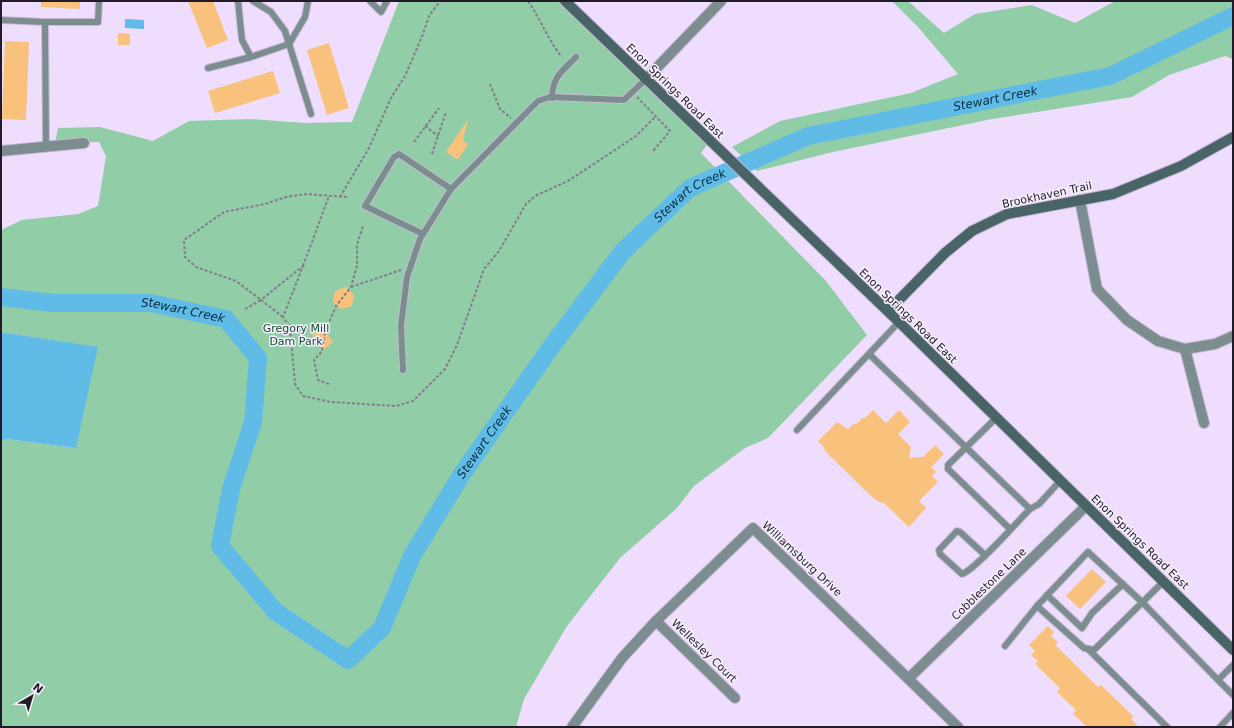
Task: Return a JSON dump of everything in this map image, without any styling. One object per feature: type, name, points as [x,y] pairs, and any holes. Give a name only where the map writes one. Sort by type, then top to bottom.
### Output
[{"type":"street","name":"Enon Springs Road East","points":[[565,1],[761,191],[888,311],[1233,650]]},
{"type":"street","points":[[646,79],[721,1]]},
{"type":"street","name":"Brookhaven Trail","points":[[888,311],[945,253],[972,231],[1007,214],[1113,194],[1182,166],[1233,137]]},
{"type":"street","points":[[1,151],[84,143]]},
{"type":"street","points":[[1080,200],[1097,289],[1126,320],[1158,341],[1184,348],[1214,344],[1233,336]]},
{"type":"street","points":[[1184,348],[1204,422]]},
{"type":"street","name":"Cobblestone Lane","points":[[909,678],[1086,506]]},
{"type":"street","name":"Williamsburg Drive","points":[[572,727],[622,658],[656,622],[753,528],[958,727]]},
{"type":"street","name":"Wellesley Court","points":[[656,622],[735,698]]},
{"type":"lane","points":[[1,20],[98,22],[99,1]]},
{"type":"lane","points":[[238,1],[242,40],[250,57]]},
{"type":"lane","points":[[253,1],[271,12],[284,31],[311,114]]},
{"type":"lane","points":[[208,68],[250,57],[289,44],[305,17],[308,1]]},
{"type":"lane","points":[[370,1],[381,12],[388,1]]},
{"type":"lane","points":[[45,22],[46,146]]},
{"type":"lane","points":[[552,98],[553,84],[556,78],[576,57]]},
{"type":"lane","points":[[402,370],[402,326],[407,277],[423,234],[451,189],[538,101],[552,98],[624,100],[646,79]]},
{"type":"lane","points":[[423,234],[365,206],[394,157],[400,154],[451,189]]},
{"type":"lane","points":[[797,430],[899,322]]},
{"type":"lane","points":[[869,354],[1030,509]]},
{"type":"lane","points":[[996,418],[948,465],[948,469],[1010,530]]},
{"type":"lane","points":[[985,555],[957,531],[939,550],[940,554],[962,574],[968,572],[985,555],[1010,530],[1030,509],[1039,504],[1060,481]]},
{"type":"lane","points":[[1005,646],[1037,606],[1088,552],[1142,602],[1233,695]]},
{"type":"lane","points":[[1089,650],[1094,650],[1163,582]]},
{"type":"lane","points":[[1047,595],[1082,628],[1092,613],[1123,584]]},
{"type":"lane","points":[[1037,606],[1084,648],[1089,650],[1167,727]]},
{"type":"lane","points":[[1218,680],[1233,665]]},
{"type":"lane","points":[[1220,727],[1233,713]]},
{"type":"path","points":[[340,197],[369,148],[391,98],[405,76],[423,34],[428,16],[440,1]]},
{"type":"path","points":[[528,1],[537,14],[549,40],[561,56]]},
{"type":"path","points":[[490,84],[500,109],[516,123]]},
{"type":"path","points":[[632,92],[670,130],[653,151]]},
{"type":"path","points":[[414,142],[439,108]]},
{"type":"path","points":[[432,154],[446,112]]},
{"type":"path","points":[[347,197],[305,194],[224,212],[184,240],[185,257],[196,267],[236,281],[283,316],[290,327],[295,384],[304,396],[331,402],[396,406],[414,401],[445,369],[457,345],[484,269],[499,250],[526,204],[535,196],[568,181],[636,136],[656,116]]},
{"type":"path","points":[[425,126],[438,136]]},
{"type":"path","points":[[283,316],[329,196]]},
{"type":"path","points":[[329,384],[318,380],[314,360],[322,351],[325,332],[336,306],[352,287],[357,266],[357,245],[363,226]]},
{"type":"path","points":[[245,309],[261,300],[303,266]]},
{"type":"path","points":[[352,287],[411,266]]},
{"type":"green space","name":"Gregory Mill Dam Park","points":[[399,1],[565,1],[710,141],[701,153],[826,281],[867,335],[768,438],[745,448],[694,486],[677,508],[620,558],[567,626],[524,699],[516,727],[1,727],[1,441],[6,439],[76,448],[89,346],[1,332],[1,230],[22,220],[78,214],[98,206],[106,156],[99,142],[55,143],[58,128],[100,127],[153,141],[189,121],[250,119],[306,123],[352,122]]},
{"type":"green space","points":[[892,1],[908,1],[944,33],[975,14],[1032,5],[1075,23],[1115,1],[1233,1],[1233,59],[1225,56],[1169,75],[1132,97],[992,119],[833,152],[757,171],[732,147],[780,121],[911,93],[958,74],[918,27]]},
{"type":"water","points":[[125,19],[144,20],[144,29],[125,28]]},
{"type":"water","points":[[1,332],[98,347],[76,448],[6,439],[1,441]]},
{"type":"building","points":[[41,1],[80,1],[80,9],[41,7]]},
{"type":"building","points":[[188,1],[213,1],[228,40],[207,48]]},
{"type":"building","points":[[118,33],[130,34],[130,45],[118,45]]},
{"type":"building","points":[[5,41],[29,42],[26,120],[2,119]]},
{"type":"building","points":[[329,43],[349,108],[327,115],[307,50]]},
{"type":"building","points":[[273,71],[280,93],[215,113],[208,91]]},
{"type":"building","points":[[468,119],[463,140],[468,144],[458,160],[446,152]]},
{"type":"building","points":[[346,287],[354,295],[352,306],[341,309],[333,302],[335,291]]},
{"type":"building","points":[[322,327],[333,342],[323,350],[312,335]]},
{"type":"building","points":[[873,410],[886,423],[899,410],[910,422],[898,434],[911,447],[909,458],[923,457],[935,445],[944,454],[931,467],[936,472],[932,476],[938,482],[919,501],[926,508],[909,527],[883,502],[881,503],[871,496],[825,451],[824,447],[818,441],[837,422],[848,429],[853,424],[856,424],[865,418]]},
{"type":"building","points":[[1092,569],[1106,582],[1080,609],[1066,596]]},
{"type":"building","points":[[1048,626],[1054,632],[1051,636],[1058,642],[1055,645],[1098,687],[1101,685],[1134,717],[1131,719],[1139,727],[1087,727],[1073,714],[1076,710],[1057,692],[1060,688],[1035,664],[1038,661],[1031,655],[1035,651],[1029,645]]},
{"type":"waterway","name":"Stewart Creek","points":[[1,297],[54,303],[151,303],[226,319],[258,358],[253,422],[231,489],[220,546],[276,612],[348,660],[382,628],[412,556],[462,474],[551,347],[623,251],[690,188],[808,136],[1110,76],[1233,16]]}]
